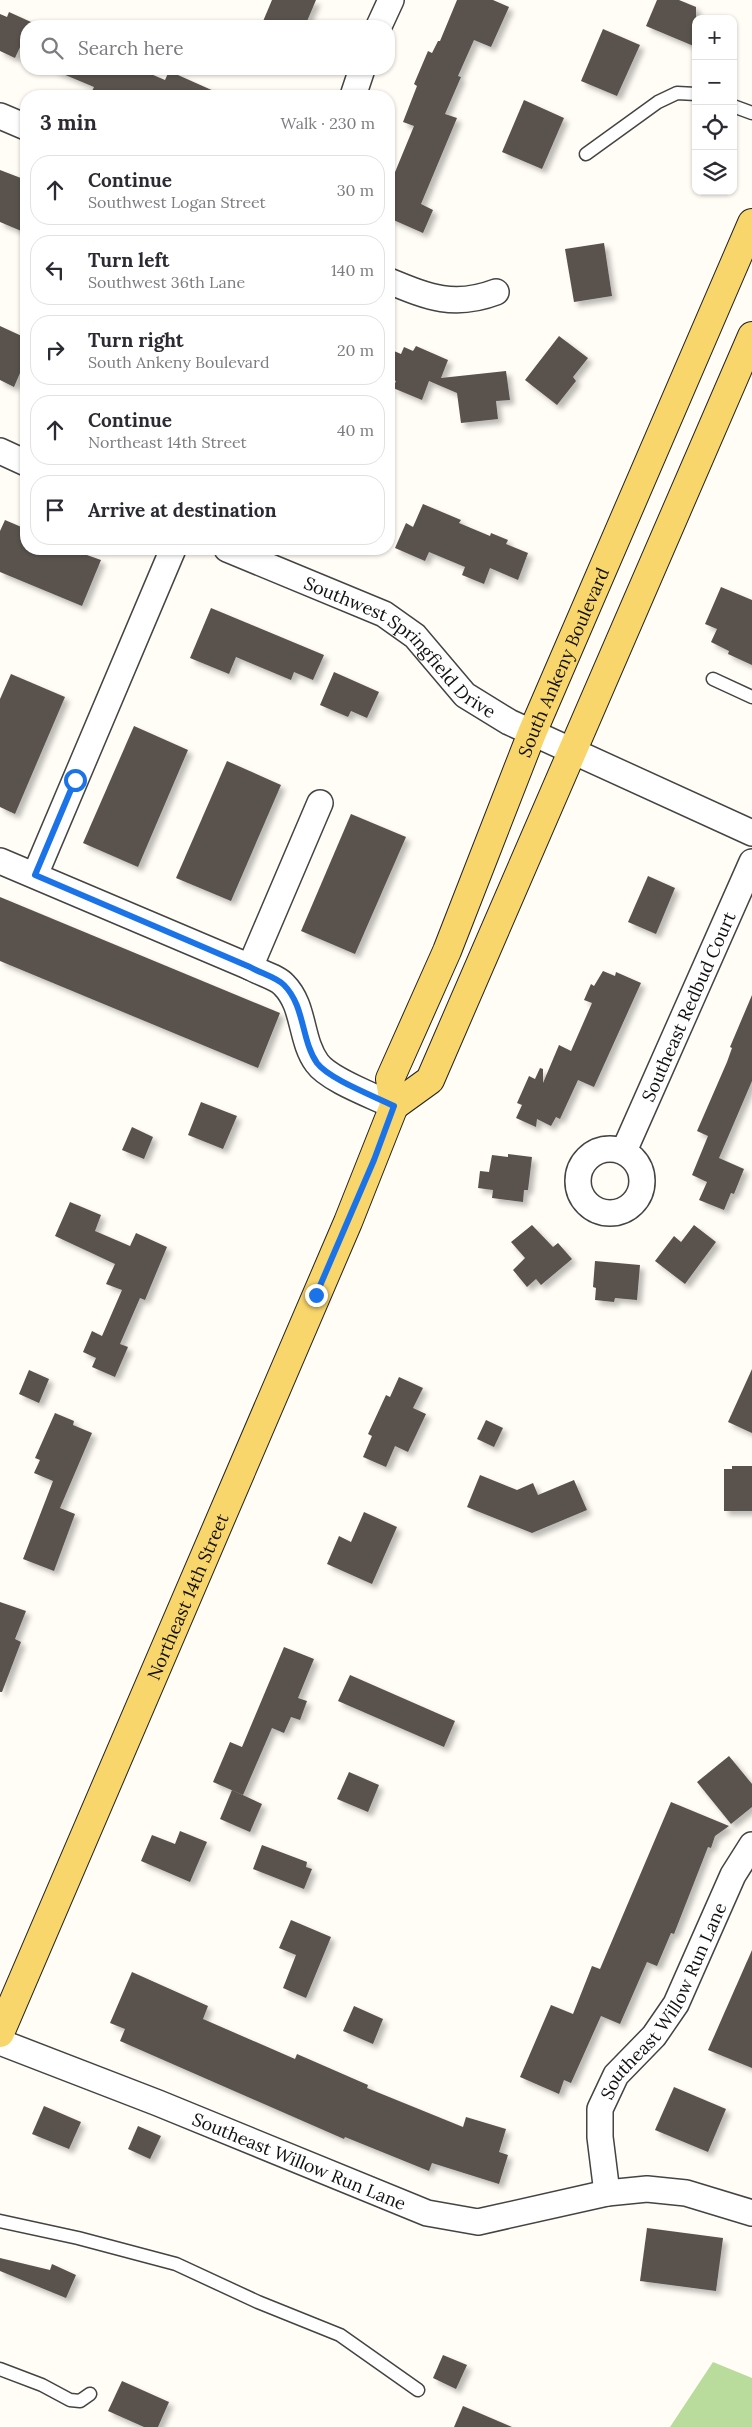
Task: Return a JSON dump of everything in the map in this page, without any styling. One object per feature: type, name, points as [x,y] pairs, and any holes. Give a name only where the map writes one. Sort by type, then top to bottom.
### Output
[{"type":"main road","name":"South Ankeny Boulevard","points":[[374,1160],[394,1106],[390,1078],[447,950],[532,733],[752,223]]},
{"type":"main road","points":[[394,1106],[430,1080],[752,336]]},
{"type":"main road","name":"Northeast 14th Street","points":[[0,2033],[374,1160]]},
{"type":"street","points":[[382,20],[391,0]]},
{"type":"street","points":[[355,90],[360,75]]},
{"type":"street","points":[[0,116],[20,124]]},
{"type":"street","points":[[395,283],[452,301],[481,298],[496,292]]},
{"type":"street","points":[[0,451],[20,460]]},
{"type":"street","points":[[35,875],[170,555]]},
{"type":"street","name":"Southwest Springfield Drive","points":[[241,555],[384,614],[415,636],[465,695],[509,722],[572,752],[751,830]]},
{"type":"street","points":[[250,967],[320,803]]},
{"type":"street","points":[[0,861],[250,967],[284,985],[296,1002],[307,1045],[318,1064],[334,1078],[355,1086],[394,1106]]},
{"type":"street","name":"Southeast Redbud Court","points":[[624,1151],[752,862]]},
{"type":"street","name":"Southeast Willow Run Lane","points":[[607,2193],[600,2137],[600,2109],[616,2075],[654,2036],[676,2004],[733,1875],[752,1845]]},
{"type":"street","name":"Southeast Willow Run Lane","points":[[0,2042],[158,2103],[427,2213],[478,2222],[607,2193],[647,2189],[686,2192],[752,2213]]},
{"type":"lane","points":[[586,154],[658,102],[677,93],[692,94]]},
{"type":"lane","points":[[737,107],[752,113]]},
{"type":"lane","points":[[713,679],[752,697]]},
{"type":"lane","points":[[0,2221],[78,2238],[176,2264],[258,2302],[340,2335],[418,2390]]},
{"type":"lane","points":[[0,2368],[42,2385],[70,2400],[80,2401],[90,2394]]},
{"type":"green space","points":[[713,2362],[752,2378],[752,2427],[670,2427]]},
{"type":"building","points":[[272,0],[316,0],[308,20],[264,20]]},
{"type":"building","points":[[457,0],[493,0],[509,7],[491,47],[474,40],[458,76],[461,77],[445,114],[457,118],[421,204],[433,210],[423,233],[395,221],[395,172],[414,126],[403,122],[417,86],[414,84],[428,51],[432,53],[438,41],[440,41]]},
{"type":"building","points":[[657,0],[679,0],[696,7],[696,15],[692,15],[692,45],[646,26]]},
{"type":"building","points":[[9,12],[27,20],[20,20],[20,47],[15,58],[0,51],[0,14],[7,17]]},
{"type":"building","points":[[603,29],[640,45],[617,96],[581,81]]},
{"type":"building","points":[[65,75],[153,75],[165,80],[167,75],[178,75],[212,90],[92,90],[94,87]]},
{"type":"building","points":[[524,100],[564,118],[542,169],[502,152]]},
{"type":"building","points":[[0,170],[20,178],[20,230],[0,222]]},
{"type":"building","points":[[604,243],[612,296],[574,302],[565,249]]},
{"type":"building","points":[[0,326],[20,335],[20,373],[14,387],[0,380]]},
{"type":"building","points":[[559,336],[588,358],[573,377],[576,381],[557,405],[525,380]]},
{"type":"building","points":[[416,346],[448,360],[441,378],[506,371],[510,400],[496,401],[498,419],[461,423],[457,393],[429,381],[422,400],[395,389],[395,351],[401,354],[404,347],[413,351]]},
{"type":"building","points":[[423,504],[461,520],[459,523],[490,536],[491,533],[508,540],[506,544],[528,553],[518,580],[490,568],[484,584],[462,575],[465,567],[429,552],[425,561],[395,548],[406,523],[413,527]]},
{"type":"building","points":[[5,520],[20,526],[20,555],[87,555],[101,560],[82,606],[0,572],[0,531]]},
{"type":"building","points":[[721,587],[752,600],[752,665],[728,654],[729,651],[711,642],[717,629],[705,624]]},
{"type":"building","points":[[211,608],[324,655],[313,680],[294,672],[291,680],[236,657],[229,674],[190,658]]},
{"type":"building","points":[[334,672],[379,692],[367,718],[351,711],[348,717],[320,705]]},
{"type":"building","points":[[11,674],[65,697],[15,814],[0,807],[0,699]]},
{"type":"building","points":[[134,726],[188,750],[138,867],[83,843]]},
{"type":"building","points":[[227,761],[281,785],[231,901],[176,878]]},
{"type":"building","points":[[351,814],[406,837],[355,954],[301,931]]},
{"type":"building","points":[[648,876],[675,888],[656,934],[628,922]]},
{"type":"building","points":[[0,897],[280,1013],[258,1068],[0,961]]},
{"type":"building","points":[[603,971],[615,976],[616,972],[641,983],[594,1087],[578,1080],[560,1119],[556,1117],[551,1126],[537,1119],[536,1127],[516,1118],[522,1105],[517,1103],[529,1076],[535,1079],[540,1068],[543,1069],[543,1083],[559,1045],[571,1051],[592,1003],[584,1000],[591,984],[594,986]]},
{"type":"building","points":[[752,995],[752,1081],[719,1158],[744,1169],[734,1194],[731,1193],[724,1210],[699,1200],[707,1182],[692,1175],[708,1136],[697,1131],[727,1062],[732,1048],[730,1047]]},
{"type":"building","points":[[201,1102],[237,1116],[223,1149],[188,1135]]},
{"type":"building","points":[[132,1127],[153,1137],[144,1159],[122,1150]]},
{"type":"building","points":[[508,1154],[532,1157],[528,1190],[524,1190],[523,1202],[492,1198],[493,1190],[478,1188],[480,1171],[489,1172],[492,1155],[508,1157]]},
{"type":"building","points":[[70,1202],[101,1215],[95,1231],[130,1246],[136,1233],[167,1247],[145,1300],[140,1298],[120,1344],[128,1347],[115,1377],[92,1367],[96,1358],[83,1352],[92,1331],[102,1336],[122,1290],[106,1284],[115,1264],[55,1236]]},
{"type":"building","points":[[532,1225],[553,1247],[558,1243],[572,1259],[541,1285],[536,1279],[527,1287],[513,1270],[525,1258],[511,1242]]},
{"type":"building","points":[[694,1225],[716,1242],[685,1284],[655,1261],[674,1236],[681,1242]]},
{"type":"building","points":[[595,1261],[640,1265],[637,1300],[615,1298],[614,1302],[595,1300],[596,1288],[593,1287]]},
{"type":"building","points":[[752,1369],[752,1433],[728,1422]]},
{"type":"building","points":[[29,1370],[49,1379],[39,1403],[19,1394]]},
{"type":"building","points":[[399,1377],[423,1388],[413,1408],[426,1414],[408,1452],[395,1446],[386,1467],[363,1457],[372,1436],[368,1434],[386,1395],[390,1397]]},
{"type":"building","points":[[55,1413],[74,1421],[73,1425],[92,1433],[60,1508],[75,1514],[54,1571],[23,1559],[53,1481],[34,1473],[40,1460],[35,1458]]},
{"type":"building","points":[[486,1420],[503,1428],[494,1447],[477,1439]]},
{"type":"building","points":[[732,1466],[752,1466],[752,1511],[724,1511],[724,1469],[732,1469]]},
{"type":"building","points":[[480,1475],[517,1490],[533,1483],[538,1495],[574,1480],[587,1510],[532,1533],[467,1507]]},
{"type":"building","points":[[364,1512],[397,1527],[372,1584],[327,1564],[339,1536],[351,1542]]},
{"type":"building","points":[[0,1602],[26,1611],[15,1639],[21,1642],[2,1692],[0,1692]]},
{"type":"building","points":[[284,1647],[314,1659],[298,1698],[307,1701],[300,1720],[291,1717],[284,1733],[272,1728],[243,1795],[213,1782],[230,1742],[242,1747]]},
{"type":"building","points":[[350,1675],[455,1721],[444,1747],[338,1701]]},
{"type":"building","points":[[729,1756],[752,1784],[752,1807],[731,1824],[697,1782]]},
{"type":"building","points":[[349,1772],[379,1785],[368,1812],[337,1799]]},
{"type":"building","points":[[232,1790],[262,1804],[250,1832],[220,1819]]},
{"type":"building","points":[[671,1802],[729,1826],[715,1836],[711,1848],[708,1847],[674,1934],[671,1933],[657,1966],[647,1962],[620,2024],[601,2016],[571,2083],[564,2080],[559,2094],[520,2077],[551,2005],[573,2014],[592,1966],[600,1969]]},
{"type":"building","points":[[180,1831],[207,1842],[190,1882],[141,1861],[152,1835],[175,1844]]},
{"type":"building","points":[[262,1845],[307,1862],[306,1867],[312,1869],[304,1889],[253,1869]]},
{"type":"building","points":[[291,1920],[331,1937],[306,1998],[283,1988],[296,1955],[279,1948]]},
{"type":"building","points":[[752,1950],[752,2068],[708,2050]]},
{"type":"building","points":[[132,1972],[208,2006],[203,2019],[295,2059],[297,2054],[368,2085],[367,2088],[463,2127],[466,2117],[506,2129],[499,2152],[508,2155],[499,2184],[432,2163],[429,2171],[345,2137],[344,2139],[120,2041],[125,2029],[110,2023]]},
{"type":"building","points":[[354,2006],[383,2019],[373,2044],[343,2031]]},
{"type":"building","points":[[674,2087],[726,2109],[708,2152],[655,2130]]},
{"type":"building","points":[[44,2106],[81,2122],[69,2149],[32,2134]]},
{"type":"building","points":[[138,2126],[161,2136],[150,2159],[128,2149]]},
{"type":"building","points":[[647,2228],[723,2238],[716,2291],[640,2281]]},
{"type":"building","points":[[0,2258],[50,2270],[52,2264],[76,2275],[66,2298],[0,2271]]},
{"type":"building","points":[[443,2355],[467,2365],[456,2389],[433,2378]]},
{"type":"building","points":[[122,2381],[169,2402],[158,2427],[144,2427],[108,2411]]},
{"type":"building","points":[[463,2406],[512,2427],[454,2427]]},
{"type":"route","points":[[75,780],[35,875],[250,967],[284,985],[296,1002],[307,1045],[318,1064],[334,1078],[355,1086],[394,1106],[374,1160],[316,1295]]}]
